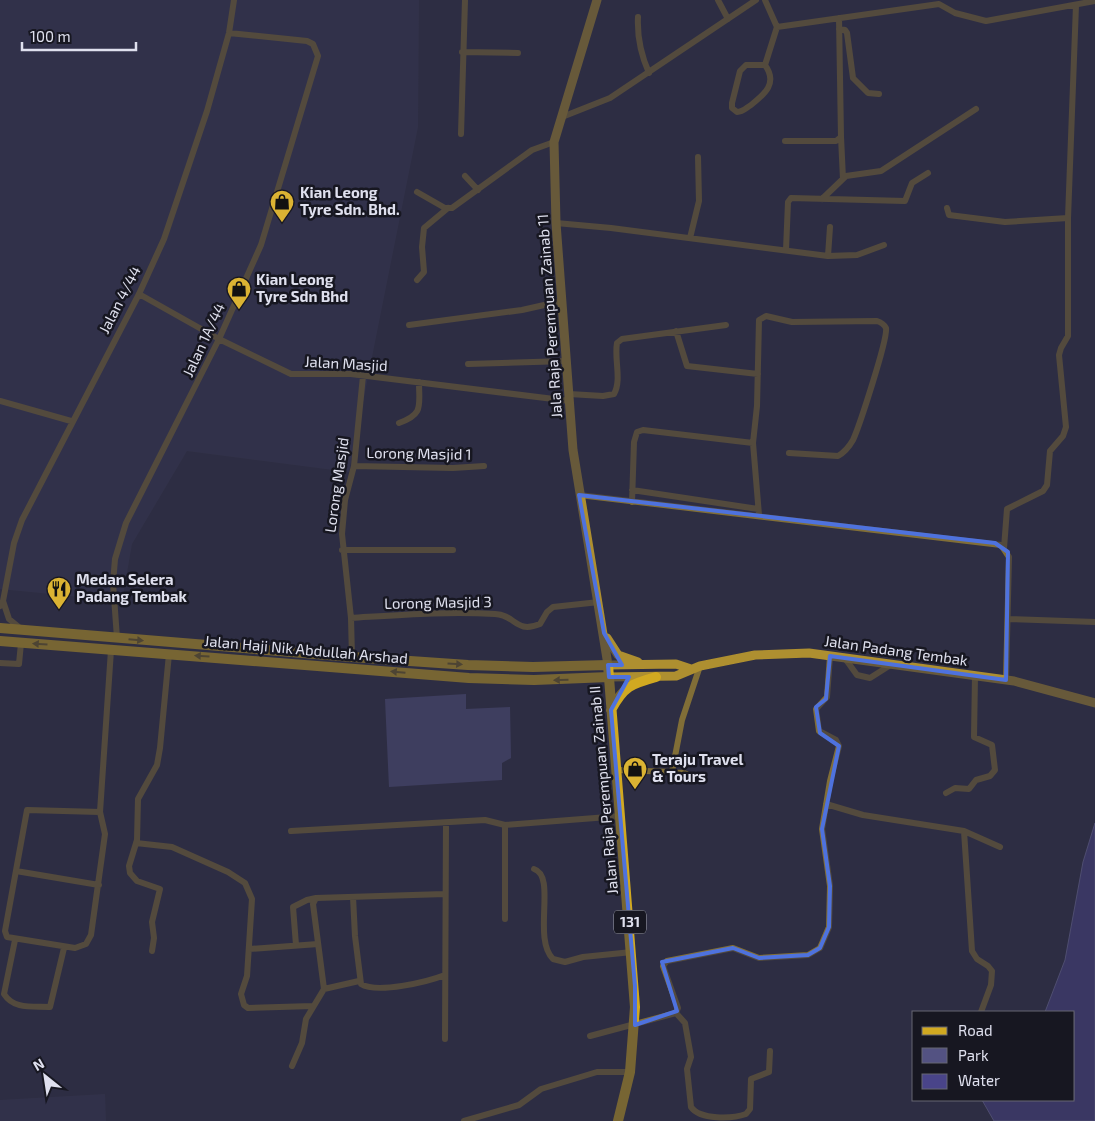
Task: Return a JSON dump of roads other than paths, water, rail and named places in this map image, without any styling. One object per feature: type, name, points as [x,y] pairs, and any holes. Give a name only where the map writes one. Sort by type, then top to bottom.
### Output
[{"type":"main road","name":"Jala Raja Perempuan Zainab 11","points":[[597,0],[554,142],[556,223],[569,397],[579,495],[599,602],[608,665]]},
{"type":"main road","name":"Jalan Haji Nik Abdullah Arshad","points":[[0,628],[352,657],[505,667],[608,665]]},
{"type":"main road","points":[[604,633],[618,655],[651,665]]},
{"type":"main road","name":"Jalan Haji Nik Abdullah Arshad","points":[[0,641],[470,678],[534,680],[609,677]]},
{"type":"main road","name":"Jalan Padang Tembak","points":[[609,677],[676,676],[696,667],[756,655],[780,653],[844,657],[1006,680],[1095,703]]},
{"type":"main road","name":"Jalan Padang Tembak","points":[[608,665],[676,664],[696,667]]},
{"type":"main road","name":"Jalan Raja Perempuan Zainab II","points":[[608,665],[632,952],[635,1025],[630,1072],[618,1121]]},
{"type":"main road","points":[[611,710],[620,694],[627,687],[656,677]]},
{"type":"street","name":"Jalan 4/44","points":[[2,604],[14,542],[22,520],[139,294],[164,239],[207,112],[229,34],[234,0]]},
{"type":"street","points":[[461,134],[464,0]]},
{"type":"street","points":[[718,0],[728,19]]},
{"type":"street","points":[[562,117],[610,98],[728,19],[745,3],[756,0]]},
{"type":"street","points":[[764,65],[777,27],[765,0]]},
{"type":"street","points":[[777,27],[939,4],[955,13],[986,21],[1095,1]]},
{"type":"street","points":[[1004,548],[1007,509],[1043,491],[1047,485],[1050,452],[1063,436],[1066,428],[1059,356],[1060,348],[1068,336],[1068,218],[1076,5]]},
{"type":"street","points":[[638,17],[641,55],[649,73]]},
{"type":"street","points":[[839,18],[843,179]]},
{"type":"street","points":[[839,29],[845,30],[847,33],[853,78]]},
{"type":"street","name":"Jalan 1A/44","points":[[117,638],[113,583],[115,559],[126,523],[219,339],[261,245],[318,56],[316,48],[307,41],[229,34]]},
{"type":"street","points":[[462,52],[518,52]]},
{"type":"street","points":[[746,65],[764,65],[770,74],[767,93],[741,112],[734,110],[732,103],[741,68],[746,65]]},
{"type":"street","points":[[840,78],[853,78],[868,93],[879,94]]},
{"type":"street","points":[[822,199],[843,179],[853,174],[881,171],[976,109]]},
{"type":"street","points":[[785,140],[836,140],[841,137]]},
{"type":"street","points":[[417,280],[424,272],[422,233],[424,228],[448,208],[454,207],[532,150],[554,142]]},
{"type":"street","points":[[690,238],[699,201],[698,158]]},
{"type":"street","points":[[786,250],[788,200],[793,197],[905,201],[912,183],[928,173]]},
{"type":"street","points":[[465,176],[478,190]]},
{"type":"street","points":[[417,192],[448,208]]},
{"type":"street","points":[[947,208],[950,215],[1005,222],[1068,218]]},
{"type":"street","points":[[556,223],[828,256],[857,255],[884,245]]},
{"type":"street","points":[[828,256],[830,227]]},
{"type":"street","name":"Jalan Masjid","points":[[139,294],[219,339],[291,374],[351,374],[569,397],[612,396],[616,389],[617,343],[622,340],[676,332]]},
{"type":"street","points":[[409,326],[522,310],[562,300]]},
{"type":"street","points":[[758,512],[753,443],[760,320],[766,316],[792,322],[877,321],[886,328],[885,334],[856,431],[845,453],[838,456],[789,453]]},
{"type":"street","points":[[726,325],[676,332],[687,366],[758,374]]},
{"type":"street","points":[[468,364],[566,361]]},
{"type":"street","name":"Lorong Masjid","points":[[352,657],[351,618],[342,550],[345,500],[354,466],[363,376]]},
{"type":"street","points":[[399,423],[413,418],[419,411],[419,382]]},
{"type":"street","points":[[0,401],[72,421]]},
{"type":"street","points":[[632,502],[635,434],[643,430],[753,443]]},
{"type":"street","name":"Lorong Masjid 1","points":[[354,466],[453,468],[484,466]]},
{"type":"street","points":[[632,490],[758,512],[995,543],[1004,548],[1009,557],[1006,680]]},
{"type":"street","points":[[579,495],[632,502],[758,512]]},
{"type":"street","points":[[342,550],[453,550]]},
{"type":"street","name":"Lorong Masjid 3","points":[[351,618],[440,613],[496,614],[507,616],[519,627],[525,628],[540,624],[553,606],[599,602]]},
{"type":"street","points":[[2,604],[9,620],[24,629]]},
{"type":"street","points":[[1008,619],[1095,622]]},
{"type":"street","points":[[0,663],[19,664],[21,643]]},
{"type":"street","points":[[100,812],[27,810],[5,931],[7,937],[64,948],[76,948],[86,944],[91,935],[105,834],[100,812],[111,650]]},
{"type":"street","points":[[152,950],[154,938],[152,922],[161,893],[156,886],[137,881],[130,873],[130,866],[136,844],[138,799],[157,765],[169,654]]},
{"type":"street","points":[[676,1013],[678,1008],[664,966],[667,961],[733,948],[759,958],[808,955],[820,948],[829,927],[830,886],[822,843],[830,781],[839,746],[836,740],[819,731],[816,709],[826,699],[830,656]]},
{"type":"street","points":[[844,657],[857,675],[870,678],[892,664]]},
{"type":"street","points":[[672,772],[682,720],[696,667]]},
{"type":"street","points":[[946,793],[953,788],[969,789],[976,780],[990,776],[995,769],[992,746],[974,737],[975,676]]},
{"type":"street","points":[[618,770],[684,773],[702,780]]},
{"type":"street","points":[[826,804],[863,814],[964,831],[1000,847]]},
{"type":"street","points":[[291,831],[485,820],[505,826],[621,816]]},
{"type":"street","points":[[445,1039],[446,823]]},
{"type":"street","points":[[505,826],[505,919]]},
{"type":"street","points":[[964,831],[972,951],[977,959],[988,966],[992,978],[981,1011]]},
{"type":"street","points":[[136,844],[172,847],[228,872],[244,882],[252,899],[247,976],[241,994],[244,1006],[248,1008],[313,1006]]},
{"type":"street","points":[[534,869],[543,876],[545,905],[542,934],[546,948],[553,960],[565,962],[583,957],[632,952]]},
{"type":"street","points":[[16,871],[99,884]]},
{"type":"street","points":[[296,946],[293,907],[316,898],[445,894]]},
{"type":"street","points":[[353,897],[359,981]]},
{"type":"street","points":[[292,1066],[302,1043],[306,1019],[324,989],[313,904],[316,898]]},
{"type":"street","points":[[15,940],[4,994],[8,1001],[16,1006],[50,1007],[64,948]]},
{"type":"street","points":[[249,949],[318,944]]},
{"type":"street","points":[[324,989],[359,981],[368,986],[412,985],[445,975]]},
{"type":"street","points":[[590,1036],[676,1013]]},
{"type":"street","points":[[676,1013],[685,1023],[691,1057],[687,1069],[691,1107],[699,1114],[707,1116],[746,1114],[750,1109],[750,1082],[754,1076],[769,1072],[770,1051]]},
{"type":"street","points":[[464,1121],[519,1105],[541,1089],[597,1072],[630,1072]]},
{"type":"water","points":[[1095,823],[1095,1121],[994,1121],[983,1101],[1075,1101],[1075,1011],[1045,1011],[1065,960],[1083,862]]},
{"type":"place","name":"Kian Leong Tyre Sdn. Bhd.","points":[[282,223]]},
{"type":"place","name":"Kian Leong Tyre Sdn Bhd","points":[[239,310]]},
{"type":"place","name":"Medan Selera Padang Tembak","points":[[59,610]]},
{"type":"place","name":"Teraju Travel & Tours","points":[[635,790]]}]
